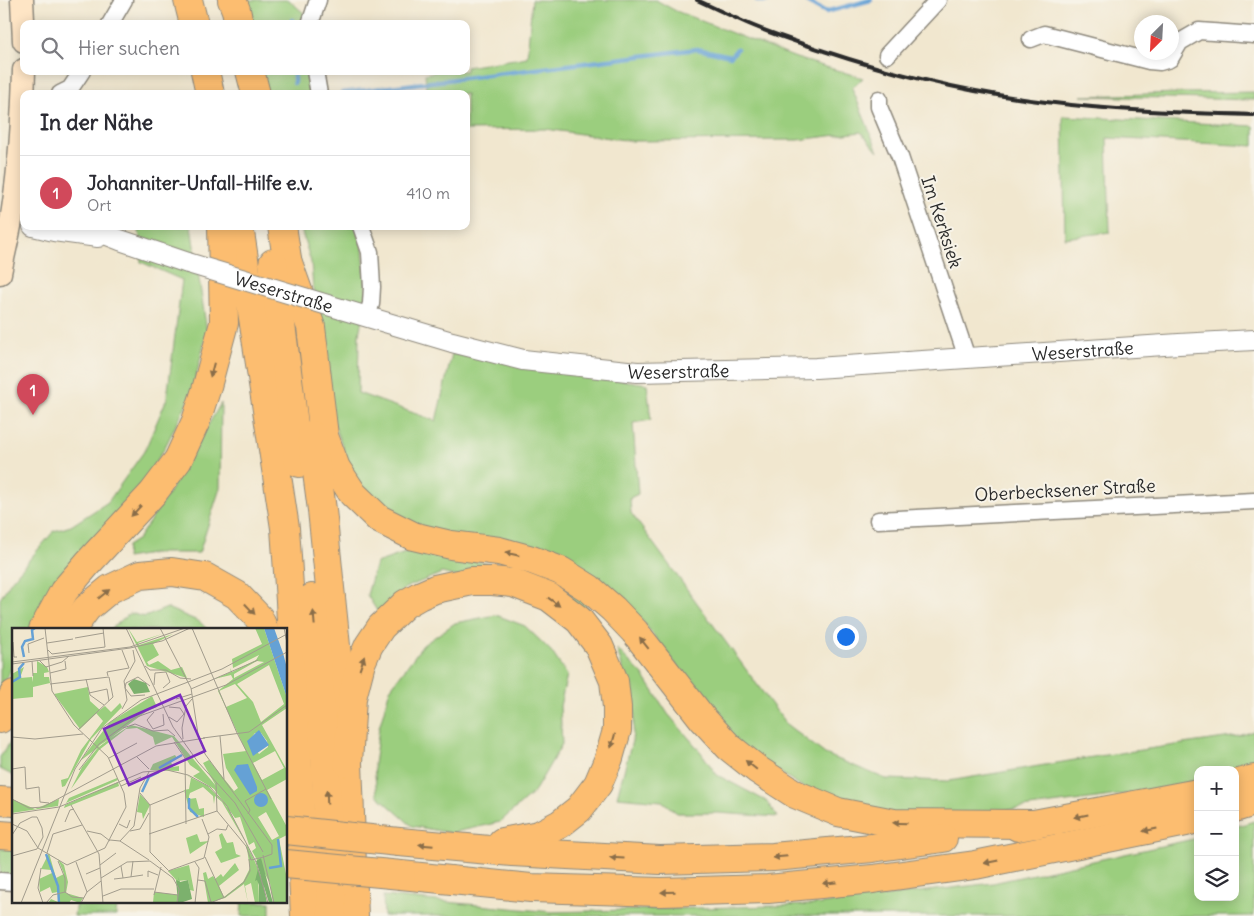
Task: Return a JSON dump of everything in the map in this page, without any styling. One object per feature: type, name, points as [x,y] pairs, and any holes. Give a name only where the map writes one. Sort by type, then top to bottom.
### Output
[{"type":"highway","points":[[176,0],[180,20]]},
{"type":"highway","points":[[188,0],[193,20]]},
{"type":"highway","points":[[218,0],[223,20]]},
{"type":"highway","points":[[232,0],[238,20]]},
{"type":"highway","points":[[193,75],[197,90]]},
{"type":"highway","points":[[206,75],[209,90]]},
{"type":"highway","points":[[233,75],[235,90]]},
{"type":"highway","points":[[251,75],[255,90]]},
{"type":"highway","points":[[43,628],[64,591],[153,493],[182,452],[196,421],[224,323],[223,230]]},
{"type":"highway","points":[[224,230],[274,568],[278,628]]},
{"type":"highway","points":[[240,230],[285,528],[305,916]]},
{"type":"highway","points":[[267,230],[271,249],[306,515],[325,757],[332,916]]},
{"type":"highway","points":[[283,230],[322,510],[348,763],[354,916]]},
{"type":"highway","points":[[287,260],[311,327],[324,436],[336,468],[353,494],[379,519],[413,536],[451,545],[499,551],[532,560],[561,571],[590,589],[635,632],[702,719],[729,747],[758,770],[795,794],[838,812],[894,823],[1036,824]]},
{"type":"highway","points":[[72,628],[87,608],[110,589],[140,575],[172,572],[205,577],[237,594],[259,618],[263,628]]},
{"type":"highway","points":[[348,763],[352,698],[361,663],[369,645],[381,627],[405,604],[435,589],[472,580],[492,581],[513,583],[549,597],[579,620],[599,646],[614,681],[617,730],[598,784],[579,809],[560,824],[539,835],[496,844],[454,847]]},
{"type":"highway","points":[[0,719],[12,698]]},
{"type":"highway","points":[[1239,783],[1254,779]]},
{"type":"highway","points":[[288,830],[512,852],[660,860],[773,857],[872,848],[1036,824],[1194,794]]},
{"type":"highway","points":[[1239,807],[1254,802]]},
{"type":"highway","points":[[288,864],[531,888],[661,892],[768,889],[873,879],[974,865],[1194,820]]},
{"type":"highway","points":[[288,869],[290,916]]},
{"type":"main road","points":[[22,0],[23,20]]},
{"type":"main road","points":[[24,75],[24,90]]},
{"type":"main road","points":[[0,273],[12,209],[20,148]]},
{"type":"street","points":[[112,20],[124,0]]},
{"type":"street","points":[[311,20],[318,0]]},
{"type":"street","points":[[886,55],[938,0]]},
{"type":"street","points":[[1031,39],[1044,34],[1149,61],[1160,62],[1170,59],[1180,42],[1199,31],[1254,35]]},
{"type":"street","points":[[68,90],[79,75]]},
{"type":"street","points":[[316,75],[318,90]]},
{"type":"street","name":"Im Kerksiek","points":[[879,99],[879,107],[900,157],[967,358]]},
{"type":"street","name":"Weserstraße","points":[[50,230],[120,240]]},
{"type":"street","name":"Weserstraße","points":[[94,230],[188,263],[452,342],[523,360],[637,372],[816,368],[1254,340]]},
{"type":"street","points":[[362,230],[370,252],[372,287],[371,304],[367,316]]},
{"type":"street","name":"Oberbecksener Straße","points":[[878,520],[1254,501]]},
{"type":"green space","points":[[236,0],[289,0],[307,16],[307,20],[241,20]]},
{"type":"green space","points":[[532,0],[656,0],[676,11],[796,58],[863,78],[852,88],[878,152],[861,132],[798,140],[632,141],[545,129],[470,130],[470,90],[427,90],[425,75],[470,75],[470,66],[527,57]]},
{"type":"green space","points":[[256,75],[313,75],[315,90],[260,90]]},
{"type":"green space","points":[[1254,92],[1254,100],[1081,96],[1181,93]]},
{"type":"green space","points":[[1063,116],[1254,126],[1254,146],[1107,138],[1110,232],[1065,238]]},
{"type":"green space","points":[[139,230],[192,230],[207,332],[192,393],[164,449],[135,496],[39,608],[30,628],[12,628],[12,666],[0,692],[0,599],[11,581],[54,531],[71,526],[108,502],[145,450],[167,398],[182,280],[141,262]]},
{"type":"green space","points":[[301,230],[357,230],[363,248],[367,296],[359,334],[358,393],[436,421],[452,354],[647,384],[651,420],[633,423],[638,494],[630,498],[631,513],[786,724],[825,754],[886,779],[949,781],[1099,756],[1239,736],[1254,731],[1254,767],[1239,769],[1239,766],[1194,766],[1194,785],[941,819],[861,811],[804,788],[739,746],[630,605],[569,566],[437,533],[393,517],[359,489],[325,401],[316,327],[311,262]]},
{"type":"green space","points":[[221,403],[220,488],[199,553],[157,553],[126,558],[127,546],[138,539],[168,494]]},
{"type":"green space","points":[[414,550],[538,574],[582,598],[588,610],[442,573],[405,588],[379,614],[367,595],[376,563]]},
{"type":"green space","points":[[167,608],[200,622],[206,628],[112,628],[130,613],[145,617]]},
{"type":"green space","points":[[496,615],[525,626],[551,651],[567,675],[560,706],[562,744],[534,792],[500,822],[451,833],[412,826],[377,795],[374,765],[379,728],[390,689],[423,645],[455,623]]},
{"type":"green space","points":[[617,649],[643,675],[668,714],[700,751],[717,775],[766,801],[778,817],[718,813],[677,813],[662,801],[617,797],[632,741],[635,713]]},
{"type":"green space","points":[[12,740],[12,775],[0,769],[0,757]]},
{"type":"green space","points":[[1254,821],[1254,916],[384,916],[383,896],[552,912],[813,905],[993,883],[1194,839],[1194,901],[1239,901],[1239,826]]},
{"type":"green space","points":[[0,848],[12,849],[12,879],[0,878]]},
{"type":"green space","points":[[76,904],[117,904],[116,916],[74,916]]},
{"type":"green space","points":[[242,904],[270,904],[270,916],[241,916]]},
{"type":"waterway","points":[[757,1],[770,0]]},
{"type":"waterway","points":[[804,0],[826,12],[871,0]]},
{"type":"waterway","points":[[366,90],[697,49],[731,56],[737,49]]},
{"type":"waterway","points":[[294,75],[294,83]]},
{"type":"railway","points":[[697,0],[772,33],[851,60],[934,82],[989,94],[1098,108],[1254,115]]},
{"type":"place","name":"Johanniter-Unfall-Hilfe e.v.","points":[[33,415]]}]
